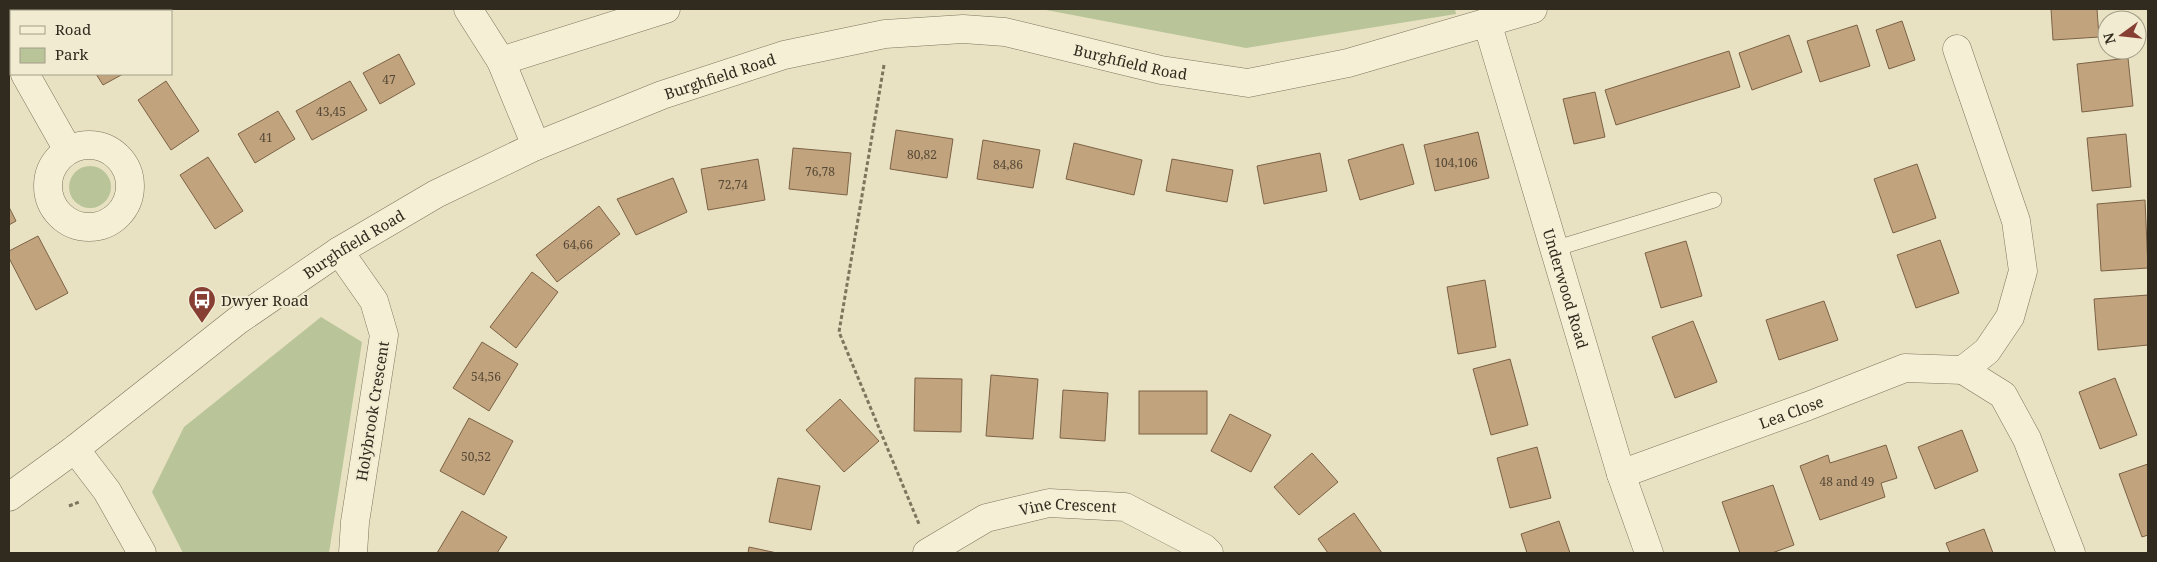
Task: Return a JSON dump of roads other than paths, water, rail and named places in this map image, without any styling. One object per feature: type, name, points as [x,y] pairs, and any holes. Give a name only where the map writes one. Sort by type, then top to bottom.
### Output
[{"type":"street","points":[[468,9],[501,61],[536,146]]},
{"type":"street","points":[[501,61],[666,9]]},
{"type":"street","name":"Burghfield Road","points":[[9,497],[237,322],[339,250],[436,194],[536,146],[662,95],[784,55],[885,34],[963,29],[1005,32],[1161,70],[1248,82],[1294,75],[1348,62],[1533,9]]},
{"type":"street","name":"Underwood Road","points":[[1487,22],[1621,474],[1649,553]]},
{"type":"street","points":[[1957,49],[2016,221],[2023,271],[2010,317],[1987,351],[1963,370]]},
{"type":"street","points":[[26,75],[68,150]]},
{"type":"street","name":"Holybrook Crescent","points":[[339,250],[374,301],[384,335],[355,522],[353,553]]},
{"type":"street","name":"Lea Close","points":[[1621,474],[1808,406],[1905,368],[1963,370],[2003,394],[2027,439],[2071,553]]},
{"type":"street","points":[[75,448],[107,490],[142,553]]},
{"type":"street","name":"Vine Crescent","points":[[929,551],[986,518],[1048,503],[1125,507],[1204,548],[1209,553]]},
{"type":"lane","points":[[1554,249],[1714,200]]},
{"type":"place","name":"Dwyer Road","points":[[202,324]]}]
